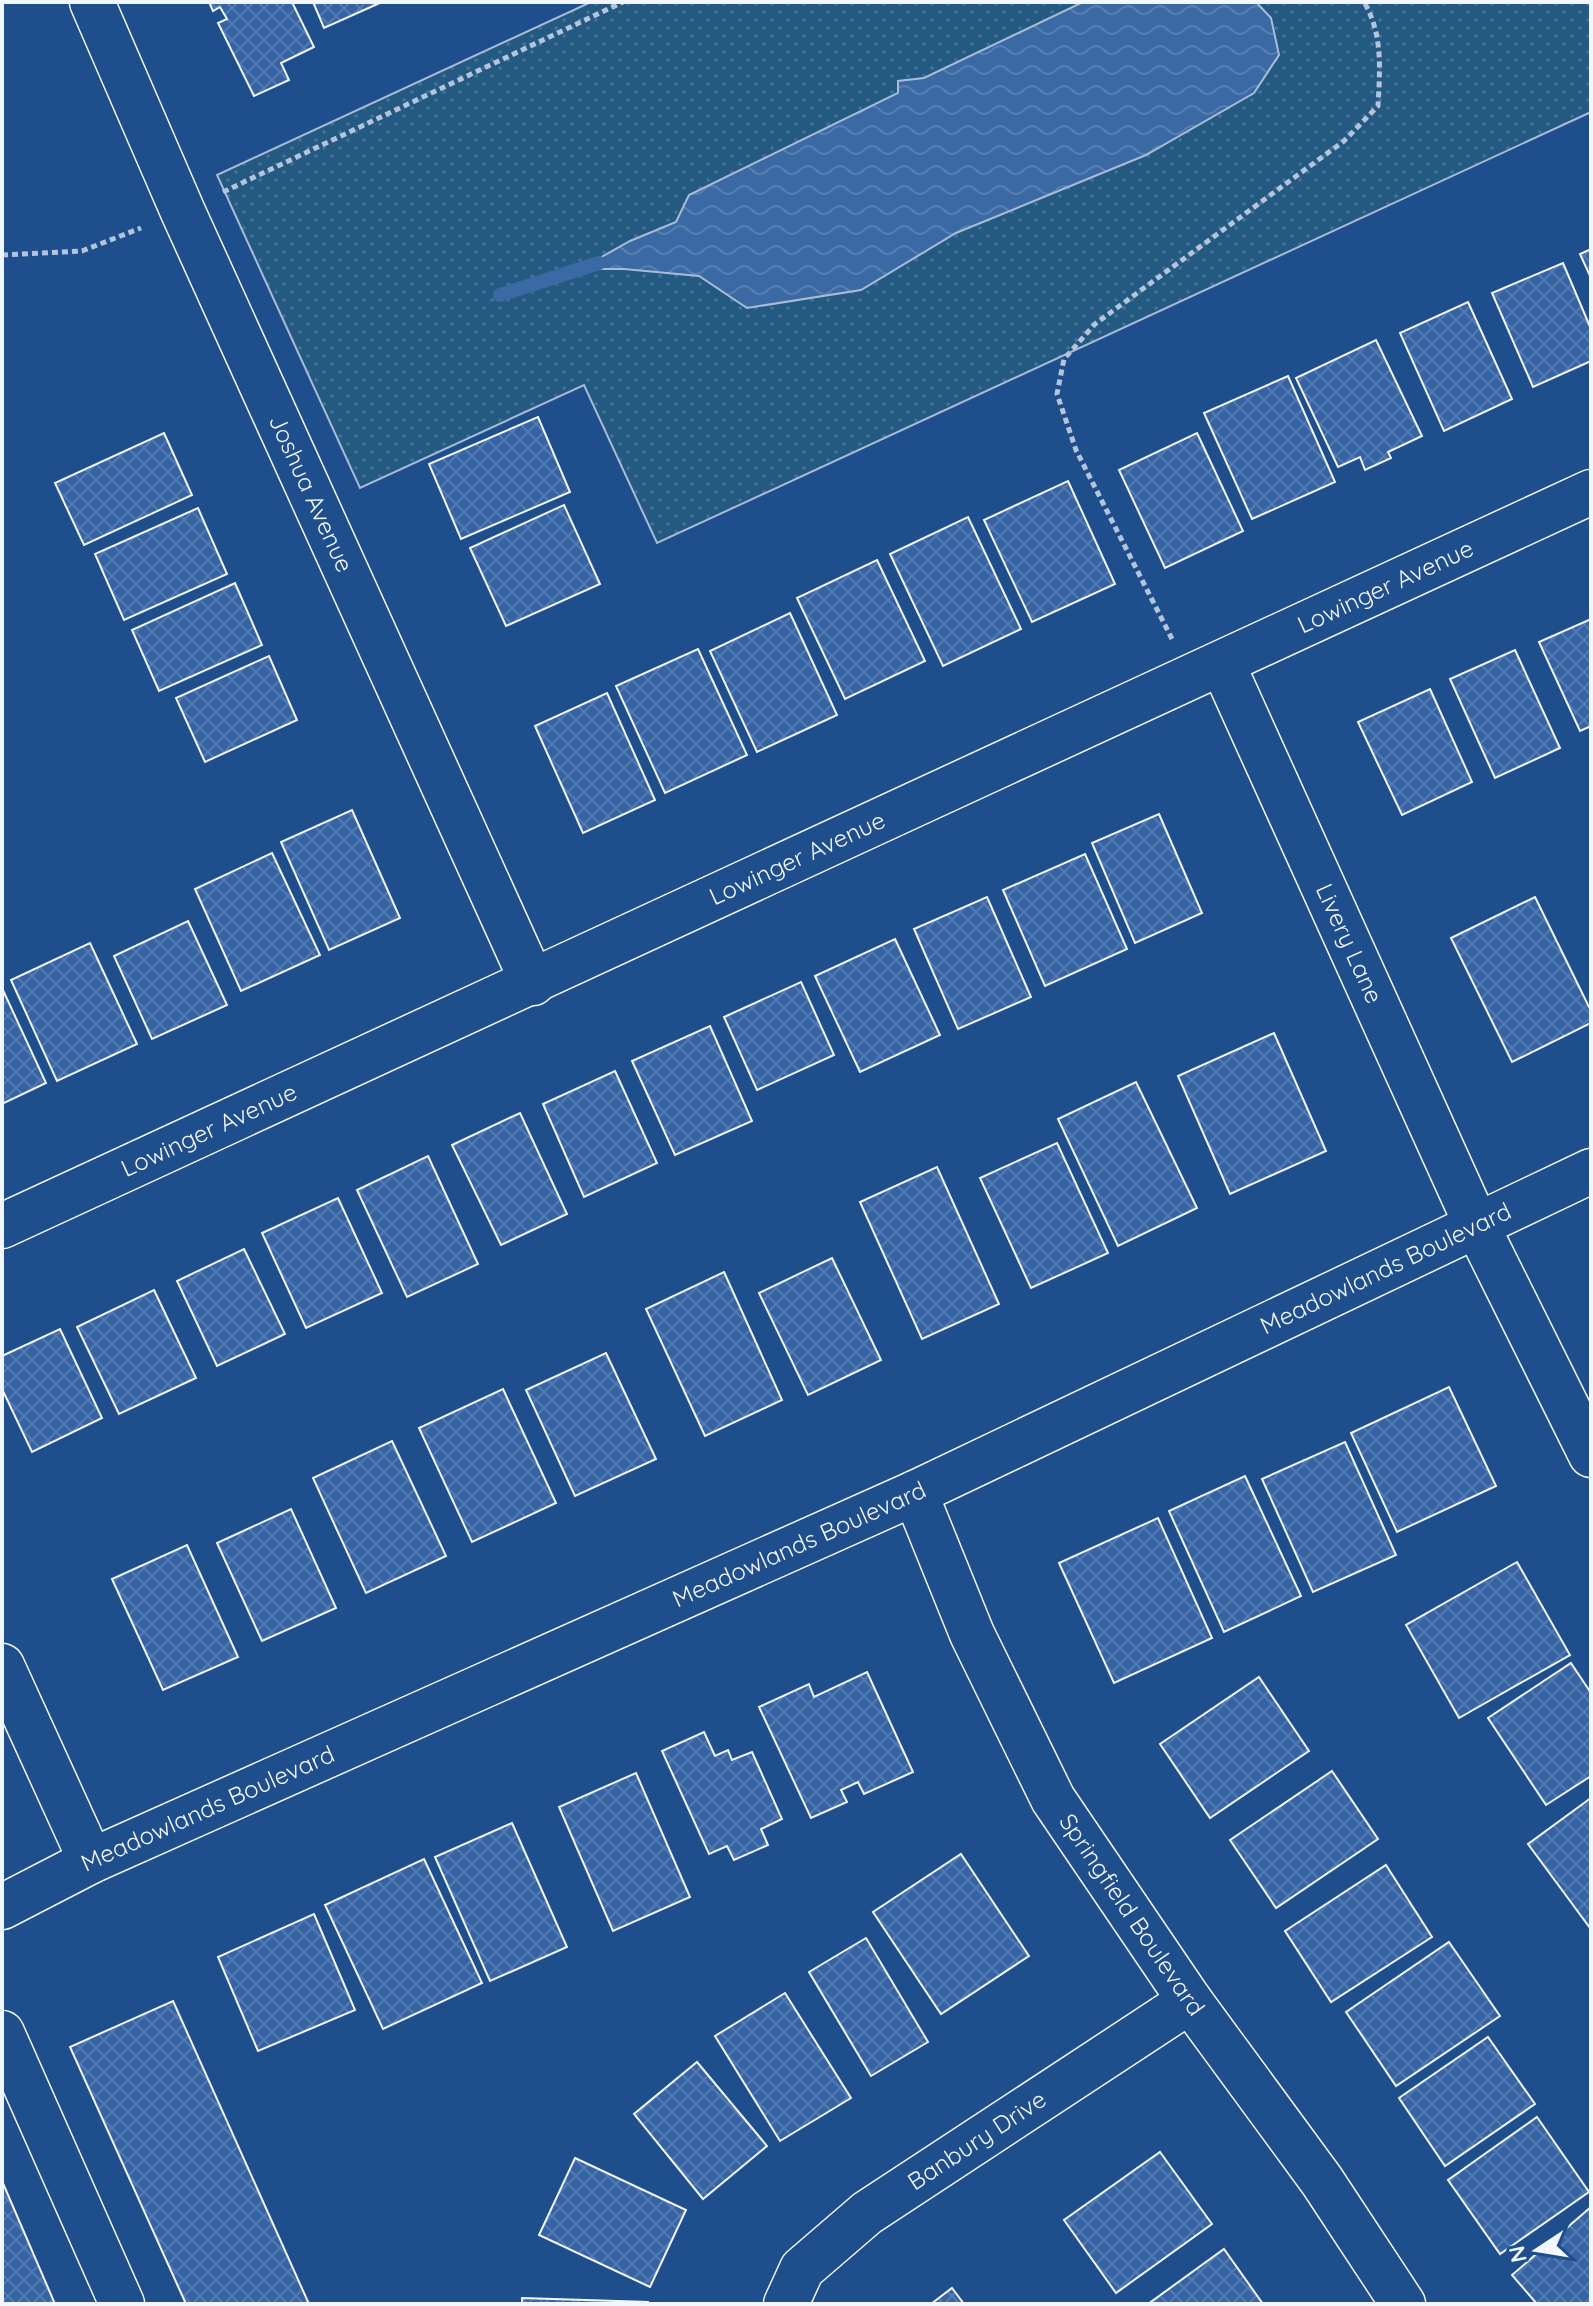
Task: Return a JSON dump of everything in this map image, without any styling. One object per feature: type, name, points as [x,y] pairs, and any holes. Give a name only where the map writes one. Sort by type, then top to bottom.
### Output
[{"type":"street","name":"Joshua Avenue","points":[[92,2],[183,212],[533,983]]},
{"type":"street","name":"Lowinger Avenue","points":[[2,1226],[1591,492]]},
{"type":"street","name":"Livery Lane","points":[[1206,670],[1591,1455]]},
{"type":"street","name":"Meadowlands Boulevard","points":[[2,1907],[91,1861],[915,1493],[1591,1171]]},
{"type":"street","name":"Springfield Boulevard","points":[[915,1493],[972,1634],[1053,1799],[1190,2001],[1322,2181],[1403,2304]]},
{"type":"street","points":[[2,1666],[91,1861]]},
{"type":"street","name":"Banbury Drive","points":[[786,2304],[802,2269],[867,2213],[1190,2001]]},
{"type":"street","points":[[2,2033],[122,2304]]},
{"type":"path","points":[[2,255],[82,251],[183,212],[623,2]]},
{"type":"path","points":[[1206,670],[1076,450],[1057,394],[1064,359],[1095,324],[1344,141],[1378,106],[1381,56],[1372,16],[1364,2]]},
{"type":"shaded area","points":[[591,2],[1591,2],[1591,112],[657,543],[584,385],[360,488],[217,175]]},
{"type":"water","points":[[1083,2],[1256,2],[1271,18],[1279,55],[1254,93],[1146,155],[956,233],[861,290],[747,308],[699,276],[624,269],[580,269],[630,241],[676,222],[689,195],[898,93],[898,81],[924,78]]},
{"type":"building","points":[[209,2],[292,2],[314,47],[281,63],[289,80],[254,96],[218,23],[227,19],[220,7],[213,11]]},
{"type":"building","points":[[313,2],[382,2],[324,28]]},
{"type":"building","points":[[1591,249],[1591,278],[1580,254]]},
{"type":"building","points":[[1563,263],[1591,329],[1591,361],[1533,387],[1492,293]]},
{"type":"building","points":[[1468,302],[1512,399],[1444,431],[1400,333]]},
{"type":"building","points":[[1376,340],[1422,436],[1388,452],[1391,458],[1365,470],[1360,457],[1338,467],[1296,378]]},
{"type":"building","points":[[1288,376],[1335,482],[1252,519],[1204,413]]},
{"type":"building","points":[[538,417],[570,492],[461,539],[429,464]]},
{"type":"building","points":[[164,433],[192,495],[84,545],[55,483]]},
{"type":"building","points":[[1197,433],[1243,531],[1165,568],[1119,470]]},
{"type":"building","points":[[1068,481],[1115,584],[1032,622],[984,520]]},
{"type":"building","points":[[564,505],[600,584],[506,626],[470,548]]},
{"type":"building","points":[[198,508],[227,574],[124,620],[95,554]]},
{"type":"building","points":[[968,517],[1021,629],[943,666],[890,554]]},
{"type":"building","points":[[877,560],[925,661],[845,699],[797,598]]},
{"type":"building","points":[[235,583],[262,645],[159,691],[132,630]]},
{"type":"building","points":[[790,613],[837,715],[757,752],[710,651]]},
{"type":"building","points":[[1591,619],[1591,726],[1580,731],[1539,642]]},
{"type":"building","points":[[698,649],[747,755],[665,793],[616,686]]},
{"type":"building","points":[[1515,650],[1560,748],[1495,778],[1450,679]]},
{"type":"building","points":[[269,656],[297,720],[205,762],[176,698]]},
{"type":"building","points":[[1430,689],[1472,782],[1402,815],[1358,722]]},
{"type":"building","points":[[607,693],[655,800],[583,833],[535,726]]},
{"type":"building","points":[[352,810],[400,918],[329,950],[281,842]]},
{"type":"building","points":[[1159,814],[1202,913],[1135,943],[1092,843]]},
{"type":"building","points":[[272,853],[320,955],[241,991],[195,889]]},
{"type":"building","points":[[1085,854],[1127,949],[1045,986],[1003,890]]},
{"type":"building","points":[[987,897],[1031,997],[958,1029],[914,929]]},
{"type":"building","points":[[1535,897],[1591,1011],[1591,1023],[1512,1062],[1451,938]]},
{"type":"building","points":[[188,921],[227,1005],[152,1039],[114,956]]},
{"type":"building","points":[[895,939],[940,1035],[860,1072],[815,976]]},
{"type":"building","points":[[90,943],[137,1044],[57,1081],[11,980]]},
{"type":"building","points":[[801,982],[834,1055],[757,1090],[724,1017]]},
{"type":"building","points":[[2,988],[46,1083],[2,1104]]},
{"type":"building","points":[[710,1026],[752,1121],[675,1155],[632,1061]]},
{"type":"building","points":[[1274,1033],[1326,1151],[1230,1194],[1178,1076]]},
{"type":"building","points":[[615,1071],[657,1163],[584,1197],[543,1104]]},
{"type":"building","points":[[1136,1082],[1197,1208],[1118,1246],[1058,1119]]},
{"type":"building","points":[[520,1113],[567,1214],[501,1245],[452,1145]]},
{"type":"building","points":[[1057,1143],[1108,1253],[1031,1288],[980,1178]]},
{"type":"building","points":[[428,1156],[478,1264],[407,1297],[357,1190]]},
{"type":"building","points":[[937,1167],[999,1304],[922,1339],[860,1202]]},
{"type":"building","points":[[338,1198],[382,1293],[306,1328],[262,1233]]},
{"type":"building","points":[[244,1249],[285,1334],[217,1366],[177,1281]]},
{"type":"building","points":[[832,1258],[881,1360],[808,1395],[759,1293]]},
{"type":"building","points":[[724,1272],[782,1400],[705,1436],[646,1309]]},
{"type":"building","points":[[154,1290],[196,1378],[119,1414],[77,1327]]},
{"type":"building","points":[[60,1329],[102,1418],[32,1452],[2,1389],[2,1356]]},
{"type":"building","points":[[606,1353],[656,1459],[575,1496],[526,1390]]},
{"type":"building","points":[[1449,1387],[1496,1486],[1397,1532],[1351,1433]]},
{"type":"building","points":[[503,1389],[556,1503],[472,1542],[419,1428]]},
{"type":"building","points":[[392,1441],[446,1556],[366,1593],[313,1478]]},
{"type":"building","points":[[1345,1442],[1396,1555],[1313,1592],[1262,1479]]},
{"type":"building","points":[[1245,1476],[1301,1596],[1224,1632],[1169,1511]]},
{"type":"building","points":[[291,1509],[336,1608],[262,1641],[217,1543]]},
{"type":"building","points":[[1158,1518],[1212,1638],[1114,1683],[1059,1563]]},
{"type":"building","points":[[187,1545],[238,1657],[163,1690],[112,1579]]},
{"type":"building","points":[[1517,1562],[1570,1655],[1459,1718],[1406,1625]]},
{"type":"building","points":[[1571,1663],[1591,1693],[1591,1776],[1546,1805],[1488,1718]]},
{"type":"building","points":[[867,1672],[913,1772],[864,1794],[858,1782],[841,1790],[847,1802],[811,1818],[759,1707],[809,1684],[814,1697]]},
{"type":"building","points":[[1259,1677],[1309,1751],[1210,1818],[1160,1744]]},
{"type":"building","points":[[704,1732],[715,1756],[728,1750],[732,1760],[752,1752],[782,1819],[761,1829],[768,1845],[734,1860],[727,1846],[709,1854],[662,1751]]},
{"type":"building","points":[[1332,1771],[1378,1839],[1276,1908],[1230,1840]]},
{"type":"building","points":[[636,1773],[690,1897],[613,1931],[559,1807]]},
{"type":"building","points":[[1591,1798],[1591,1927],[1590,1928],[1528,1844]]},
{"type":"building","points":[[512,1823],[567,1947],[490,1981],[435,1857]]},
{"type":"building","points":[[961,1854],[1029,1956],[941,2014],[873,1912]]},
{"type":"building","points":[[424,1859],[482,1983],[383,2029],[325,1905]]},
{"type":"building","points":[[1386,1865],[1432,1937],[1331,2002],[1285,1931]]},
{"type":"building","points":[[314,1914],[355,2010],[258,2051],[218,1957]]},
{"type":"building","points":[[866,1938],[928,2042],[871,2076],[809,1972]]},
{"type":"building","points":[[1449,1942],[1500,2016],[1396,2086],[1346,2012]]},
{"type":"building","points":[[785,1993],[851,2098],[780,2141],[715,2036]]},
{"type":"building","points":[[173,2001],[309,2304],[186,2304],[70,2047]]},
{"type":"building","points":[[1488,2037],[1535,2104],[1445,2166],[1399,2098]]},
{"type":"building","points":[[697,2062],[767,2146],[703,2199],[634,2114]]},
{"type":"building","points":[[1537,2117],[1589,2192],[1500,2254],[1448,2180]]},
{"type":"building","points":[[1160,2152],[1212,2224],[1116,2293],[1064,2220]]},
{"type":"building","points":[[575,2158],[686,2210],[650,2287],[539,2235]]},
{"type":"building","points":[[2,2181],[55,2304],[2,2304]]},
{"type":"building","points":[[1591,2207],[1591,2304],[1537,2304],[1512,2275]]},
{"type":"building","points":[[1224,2249],[1263,2304],[1148,2304]]},
{"type":"building","points":[[952,2288],[964,2304],[931,2304]]},
{"type":"building","points":[[522,2298],[648,2302],[648,2304],[522,2304]]},
{"type":"waterway","points":[[500,295],[599,263]]}]
